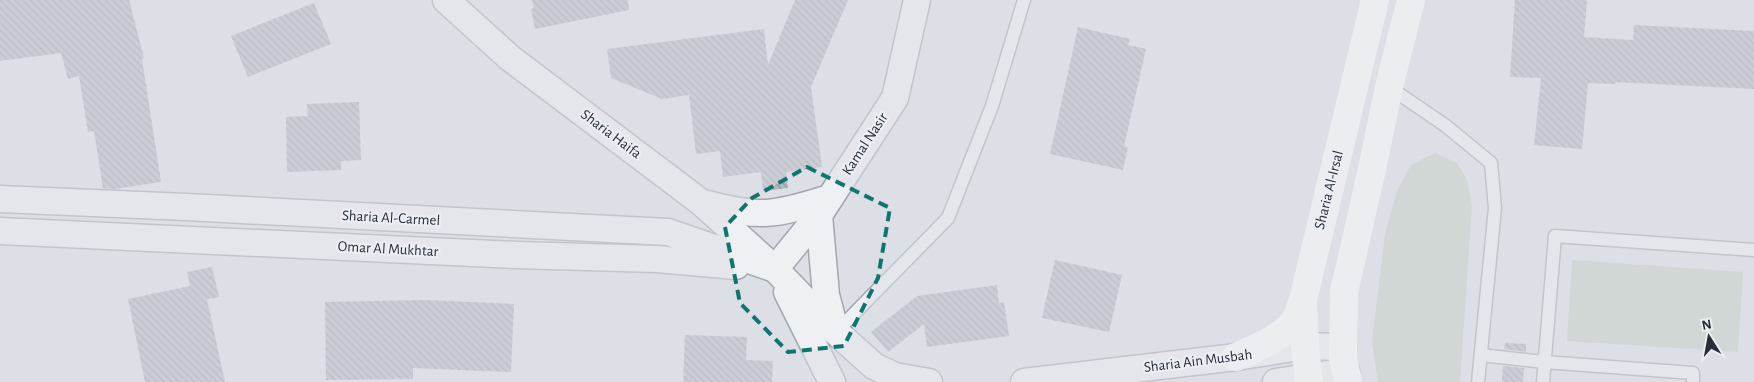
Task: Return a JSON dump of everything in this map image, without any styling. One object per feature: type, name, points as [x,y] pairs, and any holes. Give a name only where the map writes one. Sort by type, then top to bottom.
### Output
[{"type":"main road","name":"Sharia Al-Irsal","points":[[1309,380],[1303,300],[1375,0]]},
{"type":"main road","points":[[1345,367],[1344,292],[1389,87],[1411,0]]},
{"type":"main road","points":[[1236,356],[1271,341],[1277,336],[1297,316],[1303,300]]},
{"type":"street","name":"Sharia Haifa","points":[[446,0],[510,58],[702,203],[775,269],[836,332],[874,366],[896,376],[929,382]]},
{"type":"street","name":"Kamal Nasir","points":[[775,269],[824,206],[895,98],[917,0]]},
{"type":"street","points":[[668,232],[679,220],[684,210],[673,181]]},
{"type":"street","name":"Sharia Al-Carmel","points":[[0,199],[668,232],[775,269]]},
{"type":"street","points":[[702,203],[729,209],[764,213],[824,206],[826,295],[836,332]]},
{"type":"street","name":"Omar Al Mukhtar","points":[[0,231],[506,255],[657,259],[775,269]]},
{"type":"street","points":[[775,269],[832,382]]},
{"type":"street","name":"Sharia Ain Musbah","points":[[1024,382],[1305,346],[1345,367]]},
{"type":"street","points":[[1276,382],[1309,380],[1345,367]]},
{"type":"lane","points":[[836,332],[948,218],[992,106],[1024,0]]},
{"type":"lane","points":[[1389,87],[1446,126],[1491,163],[1495,208],[1478,382]]},
{"type":"lane","points":[[1543,382],[1554,236],[1754,250]]},
{"type":"lane","points":[[1481,355],[1544,362],[1693,373],[1693,382]]},
{"type":"highlighted area","points":[[807,167],[890,208],[878,278],[844,346],[788,352],[740,303],[725,227],[752,198]]},
{"type":"green space","points":[[1435,153],[1457,163],[1467,180],[1472,205],[1460,382],[1378,382],[1372,341],[1385,234],[1397,191],[1411,165]]},
{"type":"green space","points":[[1572,260],[1743,272],[1738,352],[1567,341]]},
{"type":"building","points":[[0,0],[129,0],[144,58],[142,59],[161,182],[115,189],[103,188],[94,131],[88,132],[79,76],[68,79],[61,53],[0,61]]},
{"type":"building","points":[[532,0],[628,0],[629,10],[535,29],[531,9],[534,8]]},
{"type":"building","points":[[795,0],[848,0],[811,87],[822,167],[786,172],[788,188],[763,191],[761,172],[723,177],[720,151],[696,154],[689,95],[662,99],[611,78],[607,49],[764,29],[768,65]]},
{"type":"building","points":[[1515,0],[1587,0],[1584,37],[1633,40],[1634,25],[1754,31],[1754,89],[1616,82],[1615,84],[1588,83],[1582,149],[1534,145],[1541,78],[1510,77]]},
{"type":"building","points":[[314,3],[331,44],[248,77],[231,36]]},
{"type":"building","points":[[1078,27],[1130,39],[1128,45],[1146,49],[1124,146],[1128,147],[1123,170],[1050,154]]},
{"type":"building","points":[[359,102],[361,160],[341,161],[341,170],[287,172],[286,117],[308,116],[307,104]]},
{"type":"building","points":[[1055,260],[1122,275],[1109,332],[1042,318]]},
{"type":"building","points":[[212,267],[219,297],[207,299],[225,382],[145,382],[128,299],[190,286],[187,272]]},
{"type":"building","points":[[997,285],[999,303],[1004,302],[1009,336],[927,347],[924,324],[888,352],[871,332],[917,296]]},
{"type":"building","points":[[426,300],[514,304],[511,372],[413,368],[413,379],[326,380],[325,302]]},
{"type":"building","points":[[685,335],[747,337],[746,360],[773,361],[772,382],[683,382]]},
{"type":"building","points":[[1505,343],[1526,344],[1526,352],[1504,349]]},
{"type":"building","points":[[1503,366],[1524,368],[1523,382],[1502,382]]}]
